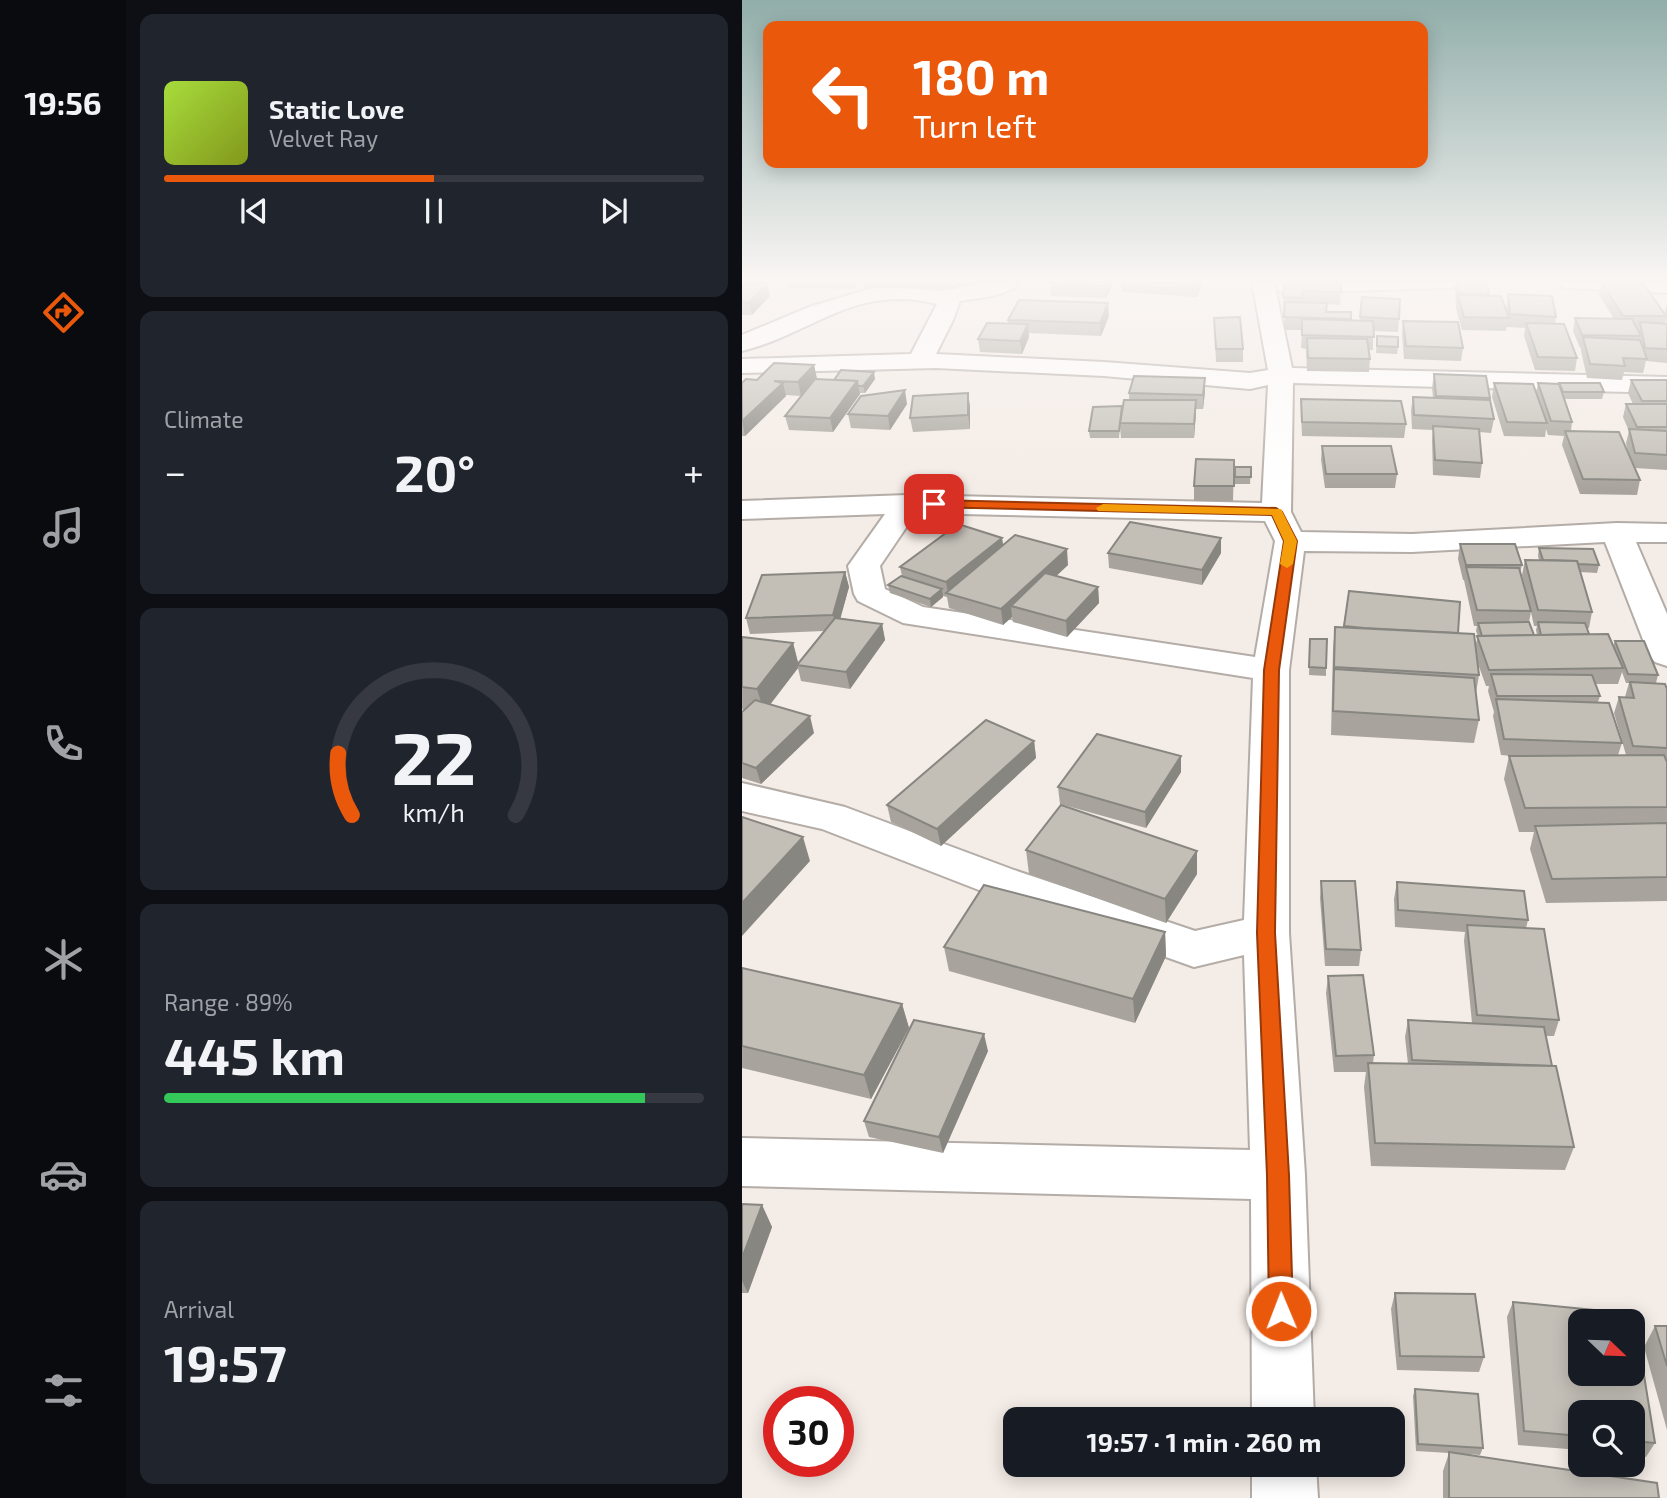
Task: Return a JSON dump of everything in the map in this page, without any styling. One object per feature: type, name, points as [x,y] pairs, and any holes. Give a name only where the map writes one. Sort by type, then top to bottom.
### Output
[{"type":"street","points":[[919,362],[925,352]]},
{"type":"street","points":[[1277,352],[1281,375],[1283,527],[1271,670],[1266,933],[1278,1175],[1283,1407]]},
{"type":"street","points":[[742,366],[919,362],[1104,369],[1250,382],[1281,375],[1667,384]]},
{"type":"street","points":[[907,504],[864,566],[870,594],[915,616],[1271,670]]},
{"type":"street","points":[[742,510],[907,504],[1283,527],[1412,543],[1617,532],[1667,533]]},
{"type":"street","points":[[1617,532],[1667,656]]},
{"type":"street","points":[[742,797],[831,817],[999,881],[1194,949],[1266,933]]},
{"type":"street","points":[[742,1162],[1278,1175]]},
{"type":"street","points":[[1284,1477],[1285,1498]]},
{"type":"building","points":[[1308,352],[1369,352],[1370,359],[1308,358]]},
{"type":"building","points":[[1536,352],[1575,352],[1577,358],[1538,357]]},
{"type":"building","points":[[1587,352],[1644,352],[1647,359],[1623,358],[1625,366],[1590,364]]},
{"type":"building","points":[[774,363],[814,365],[798,382],[774,381],[783,383],[742,421],[742,383],[746,379],[757,380]]},
{"type":"building","points":[[841,370],[874,372],[863,386],[858,386],[857,381],[834,380]]},
{"type":"building","points":[[1434,374],[1486,376],[1490,398],[1436,396]]},
{"type":"building","points":[[1134,376],[1205,378],[1203,395],[1129,393]]},
{"type":"building","points":[[815,379],[857,381],[830,418],[785,416]]},
{"type":"building","points":[[1631,380],[1667,380],[1667,401],[1642,401]]},
{"type":"building","points":[[1494,383],[1533,384],[1547,423],[1507,422]]},
{"type":"building","points":[[1538,383],[1559,384],[1572,422],[1551,421]]},
{"type":"building","points":[[1559,383],[1600,383],[1604,392],[1563,392]]},
{"type":"building","points":[[905,390],[888,416],[848,414],[861,396]]},
{"type":"building","points":[[968,393],[968,415],[910,418],[913,396]]},
{"type":"building","points":[[1413,397],[1490,400],[1494,419],[1414,415]]},
{"type":"building","points":[[1301,399],[1401,401],[1406,424],[1302,422]]},
{"type":"building","points":[[1124,400],[1196,400],[1194,424],[1120,423]]},
{"type":"building","points":[[1626,404],[1667,404],[1667,427],[1637,427]]},
{"type":"building","points":[[1122,406],[1119,431],[1089,431],[1093,407]]},
{"type":"building","points":[[1433,426],[1479,429],[1482,463],[1435,460]]},
{"type":"building","points":[[1629,429],[1667,431],[1667,455],[1635,453]]},
{"type":"building","points":[[1565,431],[1619,432],[1640,480],[1583,479]]},
{"type":"building","points":[[1322,446],[1391,446],[1397,474],[1326,474]]},
{"type":"building","points":[[1196,459],[1234,460],[1234,486],[1194,486]]},
{"type":"building","points":[[1235,467],[1251,467],[1251,477],[1235,477]]},
{"type":"building","points":[[1130,522],[1221,538],[1202,570],[1108,553]]},
{"type":"building","points":[[958,524],[1002,538],[946,582],[900,567]]},
{"type":"building","points":[[1015,535],[1067,549],[1001,609],[946,593]]},
{"type":"building","points":[[1460,544],[1515,544],[1522,565],[1466,565]]},
{"type":"building","points":[[1539,548],[1593,549],[1599,565],[1543,560]]},
{"type":"building","points":[[1525,560],[1577,561],[1592,612],[1538,610]]},
{"type":"building","points":[[1466,567],[1519,568],[1531,611],[1477,610]]},
{"type":"building","points":[[845,572],[833,615],[746,618],[762,575]]},
{"type":"building","points":[[1045,573],[1098,587],[1066,621],[1011,606]]},
{"type":"building","points":[[901,576],[942,589],[930,599],[888,585]]},
{"type":"building","points":[[1349,591],[1460,602],[1458,633],[1344,626]]},
{"type":"building","points":[[835,618],[882,624],[846,672],[797,665]]},
{"type":"building","points":[[1529,622],[1534,635],[1482,636],[1478,623]]},
{"type":"building","points":[[1538,622],[1585,623],[1589,634],[1541,635]]},
{"type":"building","points":[[1335,627],[1474,634],[1479,675],[1334,667]]},
{"type":"building","points":[[1608,634],[1623,668],[1489,670],[1477,636]]},
{"type":"building","points":[[742,637],[793,643],[757,689],[742,687]]},
{"type":"building","points":[[1310,639],[1327,639],[1326,668],[1309,667]]},
{"type":"building","points":[[1615,641],[1644,641],[1658,675],[1628,674]]},
{"type":"building","points":[[1334,669],[1474,678],[1479,720],[1333,711]]},
{"type":"building","points":[[1491,674],[1592,675],[1600,696],[1497,696]]},
{"type":"building","points":[[1630,682],[1665,684],[1667,748],[1633,746],[1619,697],[1634,698]]},
{"type":"building","points":[[1496,699],[1609,703],[1622,743],[1504,739]]},
{"type":"building","points":[[755,700],[810,716],[756,768],[742,763],[742,712]]},
{"type":"building","points":[[986,720],[1034,741],[937,829],[887,805]]},
{"type":"building","points":[[1097,734],[1181,756],[1145,812],[1058,787]]},
{"type":"building","points":[[1664,755],[1667,762],[1667,807],[1525,808],[1509,756]]},
{"type":"building","points":[[1061,805],[1197,851],[1165,899],[1026,850]]},
{"type":"building","points":[[742,817],[803,837],[742,903]]},
{"type":"building","points":[[1667,823],[1667,877],[1552,879],[1535,826]]},
{"type":"building","points":[[1321,881],[1355,881],[1361,950],[1326,949]]},
{"type":"building","points":[[1397,882],[1524,891],[1528,920],[1398,910]]},
{"type":"building","points":[[984,885],[1165,932],[1133,999],[944,947]]},
{"type":"building","points":[[1467,925],[1544,929],[1559,1020],[1477,1015]]},
{"type":"building","points":[[742,968],[902,1004],[864,1075],[742,1046]]},
{"type":"building","points":[[1363,975],[1374,1055],[1336,1056],[1328,976]]},
{"type":"building","points":[[914,1020],[984,1034],[939,1137],[864,1121]]},
{"type":"building","points":[[1408,1020],[1544,1027],[1552,1066],[1412,1060]]},
{"type":"building","points":[[1368,1063],[1556,1066],[1574,1147],[1375,1143]]},
{"type":"building","points":[[742,1204],[762,1205],[742,1258]]},
{"type":"building","points":[[1395,1293],[1475,1294],[1484,1357],[1400,1356]]},
{"type":"building","points":[[1513,1302],[1584,1309],[1568,1309],[1568,1386],[1645,1386],[1645,1382],[1655,1443],[1645,1442],[1645,1400],[1568,1400],[1568,1435],[1524,1431]]},
{"type":"building","points":[[1655,1326],[1667,1326],[1667,1366]]},
{"type":"building","points":[[1415,1389],[1478,1394],[1483,1448],[1418,1444]]},
{"type":"building","points":[[1449,1452],[1568,1470],[1568,1477],[1617,1477],[1657,1483],[1659,1498],[1449,1498]]},
{"type":"slow traffic","points":[[1103,508],[1276,512],[1290,541],[1287,564]]},
{"type":"route","points":[[934,504],[1276,512],[1290,541],[1271,670],[1266,933],[1278,1175],[1281,1311]]}]
